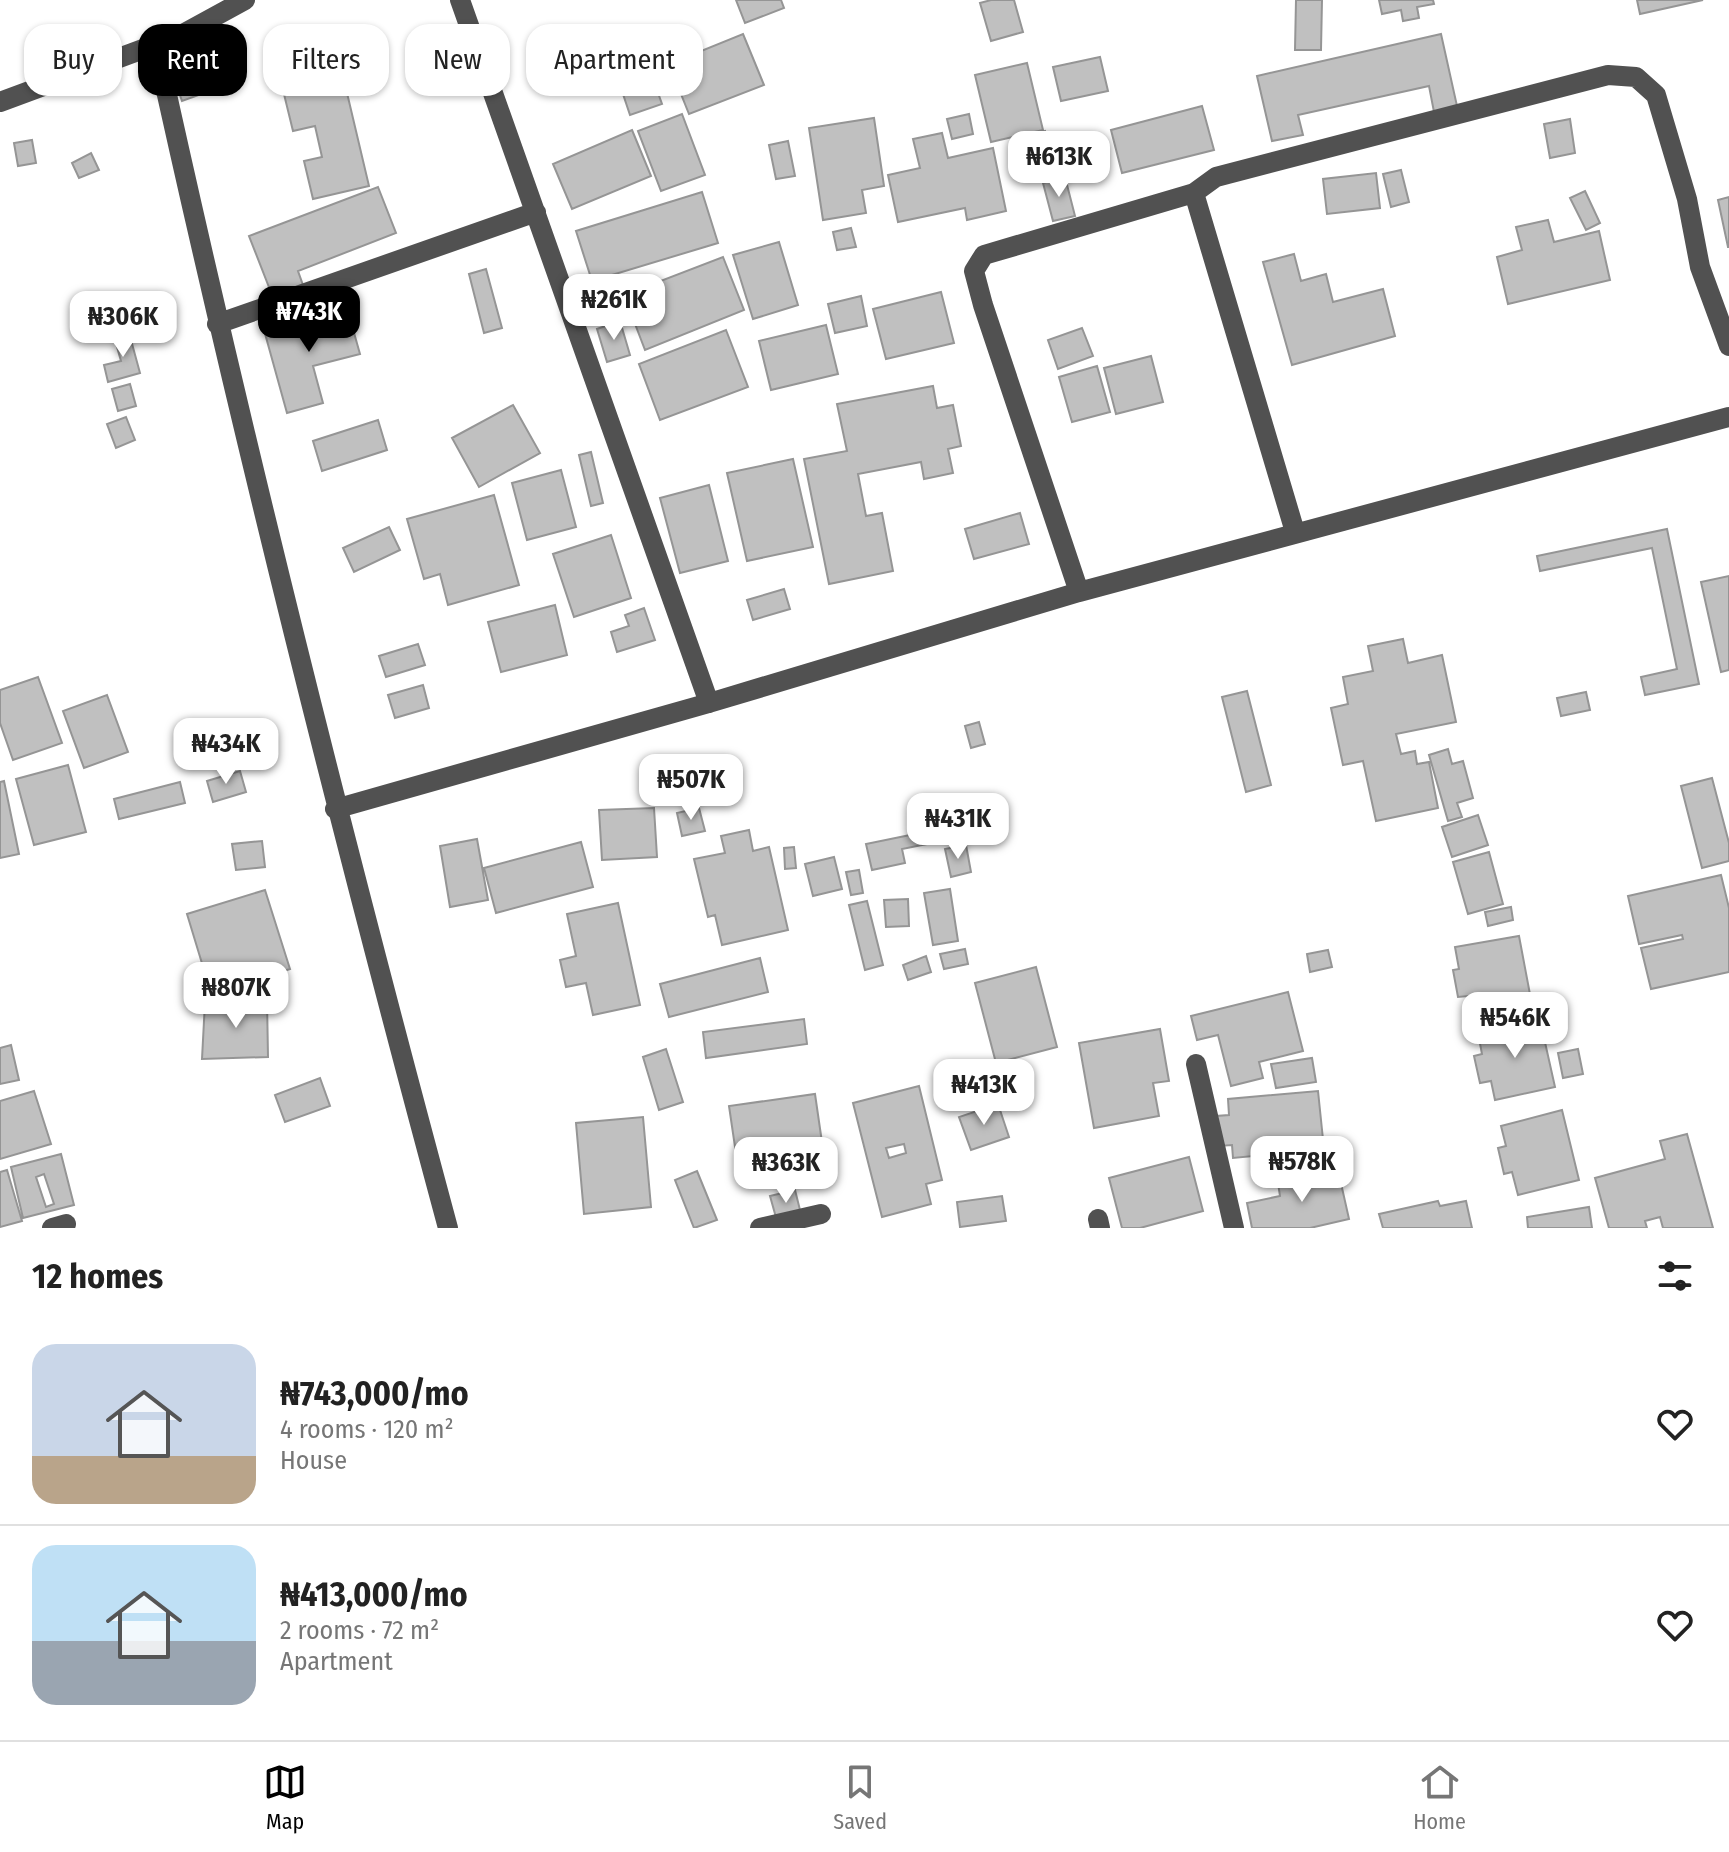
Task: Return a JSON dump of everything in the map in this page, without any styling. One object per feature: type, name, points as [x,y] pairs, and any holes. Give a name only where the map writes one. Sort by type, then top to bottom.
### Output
[{"type":"street","points":[[198,24],[245,0]]},
{"type":"street","points":[[460,0],[709,703]]},
{"type":"street","points":[[0,102],[138,52]]},
{"type":"street","points":[[1079,592],[974,271],[984,255],[1194,193],[1216,177],[1608,75],[1636,77],[1656,95],[1687,199],[1700,267],[1729,346]]},
{"type":"street","points":[[167,96],[217,324],[335,809],[448,1228]]},
{"type":"street","points":[[1194,193],[1295,532]]},
{"type":"street","points":[[217,324],[536,212]]},
{"type":"street","points":[[335,809],[709,703],[1079,592],[1729,417]]},
{"type":"street","points":[[1196,1064],[1234,1228]]},
{"type":"street","points":[[760,1228],[821,1214]]},
{"type":"building","points":[[736,0],[781,0],[784,8],[745,23]]},
{"type":"building","points":[[1014,0],[1023,32],[991,41],[980,3]]},
{"type":"building","points":[[1296,0],[1322,0],[1321,50],[1295,50]]},
{"type":"building","points":[[1379,0],[1433,0],[1434,4],[1417,7],[1419,18],[1403,21],[1401,10],[1382,14]]},
{"type":"building","points":[[1637,0],[1703,0],[1640,14]]},
{"type":"building","points":[[743,34],[764,85],[689,114],[682,96],[703,96],[703,50]]},
{"type":"building","points":[[1441,34],[1457,106],[1434,112],[1429,86],[1298,115],[1303,135],[1272,141],[1257,76]]},
{"type":"building","points":[[1100,57],[1108,91],[1061,101],[1053,67]]},
{"type":"building","points":[[1027,63],[1043,130],[991,142],[975,75]]},
{"type":"building","points":[[284,96],[348,96],[369,186],[313,199],[304,161],[322,157],[315,126],[293,131]]},
{"type":"building","points":[[624,96],[659,96],[662,104],[630,115]]},
{"type":"building","points":[[1202,106],[1214,150],[1122,173],[1111,130]]},
{"type":"building","points":[[682,114],[705,175],[661,191],[638,131]]},
{"type":"building","points":[[969,114],[973,134],[952,139],[947,119]]},
{"type":"building","points":[[874,118],[884,186],[862,190],[866,213],[823,220],[809,128]]},
{"type":"building","points":[[1570,119],[1575,153],[1550,158],[1544,124]]},
{"type":"building","points":[[632,130],[651,176],[572,209],[553,164]]},
{"type":"building","points":[[1045,131],[1051,159],[1031,164],[1024,137]]},
{"type":"building","points":[[942,133],[948,158],[993,148],[1006,211],[967,220],[965,208],[898,222],[888,175],[920,168],[913,139]]},
{"type":"building","points":[[32,140],[36,163],[18,166],[14,143]]},
{"type":"building","points":[[788,141],[795,176],[776,179],[769,145]]},
{"type":"building","points":[[91,153],[99,170],[79,178],[72,163]]},
{"type":"building","points":[[1401,170],[1409,202],[1391,207],[1383,174]]},
{"type":"building","points":[[1376,173],[1380,208],[1327,214],[1323,179]]},
{"type":"building","points":[[1065,177],[1075,216],[1053,221],[1043,183]]},
{"type":"building","points":[[378,187],[396,233],[298,271],[304,288],[274,300],[249,236]]},
{"type":"building","points":[[1585,191],[1600,223],[1586,230],[1570,198]]},
{"type":"building","points":[[702,192],[718,243],[592,281],[576,231]]},
{"type":"building","points":[[1729,197],[1729,247],[1728,247],[1718,200]]},
{"type":"building","points":[[1548,220],[1554,242],[1599,231],[1610,280],[1508,304],[1497,257],[1522,250],[1516,227]]},
{"type":"building","points":[[851,228],[856,247],[837,250],[833,232]]},
{"type":"building","points":[[779,242],[798,305],[753,319],[733,255]]},
{"type":"building","points":[[1294,254],[1301,281],[1326,274],[1333,302],[1383,289],[1395,336],[1292,365],[1263,262]]},
{"type":"building","points":[[723,257],[744,310],[645,350],[624,295]]},
{"type":"building","points":[[486,269],[502,328],[484,333],[469,274]]},
{"type":"building","points":[[941,292],[954,343],[886,359],[873,309]]},
{"type":"building","points":[[861,296],[867,326],[835,333],[828,304]]},
{"type":"building","points":[[347,308],[360,354],[313,366],[323,403],[287,413],[264,330]]},
{"type":"building","points":[[620,321],[630,355],[607,362],[597,329]]},
{"type":"building","points":[[826,325],[838,374],[771,390],[759,341]]},
{"type":"building","points":[[1082,328],[1093,356],[1058,369],[1048,340]]},
{"type":"building","points":[[128,329],[140,373],[108,382],[104,365],[121,361],[113,333]]},
{"type":"building","points":[[726,330],[748,387],[660,420],[639,364]]},
{"type":"building","points":[[1151,356],[1163,402],[1116,414],[1104,368]]},
{"type":"building","points":[[1097,366],[1110,412],[1072,422],[1059,377]]},
{"type":"building","points":[[130,384],[136,406],[118,411],[112,389]]},
{"type":"building","points":[[933,386],[937,408],[953,405],[961,446],[948,449],[953,473],[924,479],[921,462],[858,474],[866,516],[882,513],[893,571],[829,584],[804,459],[847,451],[837,404]]},
{"type":"building","points":[[513,405],[540,453],[479,487],[452,438]]},
{"type":"building","points":[[126,417],[135,440],[116,448],[107,424]]},
{"type":"building","points":[[378,420],[387,450],[322,471],[313,441]]},
{"type":"building","points":[[591,452],[603,503],[591,506],[579,455]]},
{"type":"building","points":[[793,459],[813,547],[747,561],[727,473]]},
{"type":"building","points":[[561,470],[576,527],[527,540],[512,483]]},
{"type":"building","points":[[709,485],[728,561],[680,573],[660,498]]},
{"type":"building","points":[[494,495],[519,585],[448,605],[440,574],[424,579],[407,519]]},
{"type":"building","points":[[1020,513],[1029,544],[974,559],[965,529]]},
{"type":"building","points":[[389,527],[400,550],[354,572],[343,548]]},
{"type":"building","points":[[1667,529],[1699,684],[1645,695],[1641,677],[1677,669],[1652,548],[1540,571],[1537,556]]},
{"type":"building","points":[[611,535],[631,598],[574,617],[553,554]]},
{"type":"building","points":[[1729,576],[1729,670],[1721,672],[1701,582]]},
{"type":"building","points":[[784,589],[790,609],[753,620],[747,600]]},
{"type":"building","points":[[555,605],[567,655],[501,672],[488,622]]},
{"type":"building","points":[[644,608],[655,640],[617,652],[611,632],[629,626],[625,615]]},
{"type":"building","points":[[1403,639],[1408,663],[1442,655],[1456,722],[1396,734],[1401,754],[1415,751],[1417,764],[1429,762],[1438,808],[1376,821],[1363,761],[1343,765],[1331,708],[1348,704],[1343,677],[1373,671],[1368,646]]},
{"type":"building","points":[[418,644],[425,665],[386,677],[379,656]]},
{"type":"building","points":[[38,677],[62,743],[13,760],[0,723],[0,690]]},
{"type":"building","points":[[423,685],[429,708],[395,718],[388,695]]},
{"type":"building","points":[[1247,691],[1271,785],[1246,792],[1222,697]]},
{"type":"building","points":[[1586,692],[1590,710],[1561,716],[1557,698]]},
{"type":"building","points":[[107,695],[128,752],[84,768],[63,711]]},
{"type":"building","points":[[979,722],[985,744],[971,748],[965,726]]},
{"type":"building","points":[[1448,749],[1452,764],[1463,761],[1473,798],[1457,803],[1462,817],[1448,821],[1429,755]]},
{"type":"building","points":[[68,765],[86,832],[34,845],[16,779]]},
{"type":"building","points":[[240,771],[246,792],[213,802],[207,781]]},
{"type":"building","points":[[692,773],[698,791],[670,800],[664,783]]},
{"type":"building","points":[[1712,778],[1729,843],[1729,861],[1702,868],[1681,786]]},
{"type":"building","points":[[4,781],[19,854],[0,858],[0,782]]},
{"type":"building","points":[[180,782],[185,803],[119,819],[114,799]]},
{"type":"building","points":[[654,808],[657,857],[602,860],[599,810]]},
{"type":"building","points":[[699,808],[705,831],[682,836],[677,813]]},
{"type":"building","points":[[1478,815],[1488,845],[1452,857],[1442,827]]},
{"type":"building","points":[[959,825],[962,837],[902,849],[905,863],[872,870],[866,844]]},
{"type":"building","points":[[749,830],[753,851],[769,847],[788,930],[722,945],[715,915],[708,917],[694,859],[725,853],[721,836]]},
{"type":"building","points":[[477,839],[488,900],[450,907],[440,846]]},
{"type":"building","points":[[262,841],[265,867],[236,870],[232,844]]},
{"type":"building","points":[[581,842],[593,887],[496,913],[484,868]]},
{"type":"building","points":[[966,845],[971,872],[951,877],[945,849]]},
{"type":"building","points":[[794,847],[796,868],[785,869],[784,848]]},
{"type":"building","points":[[1489,852],[1503,904],[1468,914],[1453,862]]},
{"type":"building","points":[[834,857],[842,889],[813,896],[805,864]]},
{"type":"building","points":[[859,870],[863,893],[851,895],[846,872]]},
{"type":"building","points":[[1721,875],[1729,908],[1729,972],[1651,989],[1641,948],[1683,939],[1682,935],[1639,944],[1628,896]]},
{"type":"building","points":[[950,889],[958,941],[933,945],[924,893]]},
{"type":"building","points":[[265,890],[290,969],[211,993],[187,914]]},
{"type":"building","points":[[908,899],[909,926],[886,927],[884,900]]},
{"type":"building","points":[[867,901],[883,965],[865,970],[849,905]]},
{"type":"building","points":[[618,903],[640,1005],[593,1015],[586,983],[566,987],[560,960],[576,956],[567,914]]},
{"type":"building","points":[[1511,907],[1513,920],[1488,926],[1485,912]]},
{"type":"building","points":[[1519,936],[1532,1005],[1471,1015],[1468,996],[1458,997],[1453,970],[1459,969],[1455,947]]},
{"type":"building","points":[[965,949],[968,964],[944,969],[940,954]]},
{"type":"building","points":[[1328,950],[1332,967],[1310,972],[1307,954]]},
{"type":"building","points":[[926,956],[931,972],[908,980],[903,965]]},
{"type":"building","points":[[760,958],[768,992],[669,1017],[660,984]]},
{"type":"building","points":[[1036,967],[1057,1047],[996,1063],[975,983]]},
{"type":"building","points":[[1288,992],[1303,1051],[1259,1062],[1263,1078],[1231,1086],[1218,1035],[1197,1040],[1191,1016]]},
{"type":"building","points":[[267,1000],[268,1057],[202,1059],[205,1002]]},
{"type":"building","points":[[804,1019],[807,1044],[706,1058],[703,1032]]},
{"type":"building","points":[[1540,1020],[1555,1087],[1495,1100],[1491,1081],[1480,1083],[1474,1056],[1482,1054],[1478,1033]]},
{"type":"building","points":[[1160,1029],[1169,1081],[1153,1083],[1159,1116],[1094,1128],[1079,1043]]},
{"type":"building","points":[[11,1045],[19,1080],[0,1084],[0,1048]]},
{"type":"building","points":[[666,1049],[683,1102],[659,1110],[643,1057]]},
{"type":"building","points":[[1578,1049],[1583,1074],[1563,1078],[1558,1053]]},
{"type":"building","points":[[1312,1058],[1316,1082],[1276,1088],[1271,1064]]},
{"type":"building","points":[[320,1078],[330,1106],[285,1122],[275,1095]]},
{"type":"building","points":[[919,1086],[942,1180],[926,1184],[931,1204],[882,1217],[853,1103]],"holes":[[[904,1144],[906,1153],[889,1158],[886,1148]]]},
{"type":"building","points":[[34,1091],[51,1144],[0,1159],[0,1101]]},
{"type":"building","points":[[1318,1091],[1324,1149],[1233,1158],[1232,1145],[1219,1146],[1216,1116],[1229,1115],[1228,1099]]},
{"type":"building","points":[[815,1094],[826,1170],[740,1181],[729,1106]]},
{"type":"building","points":[[998,1104],[1009,1137],[971,1150],[959,1117]]},
{"type":"building","points":[[1562,1110],[1579,1180],[1518,1195],[1512,1172],[1504,1174],[1498,1148],[1506,1146],[1501,1126]]},
{"type":"building","points":[[643,1117],[651,1207],[584,1214],[576,1123]]},
{"type":"building","points":[[1687,1134],[1713,1228],[1663,1228],[1660,1217],[1645,1221],[1647,1228],[1609,1228],[1595,1178],[1665,1159],[1660,1141]]},
{"type":"building","points":[[1316,1153],[1320,1170],[1276,1180],[1271,1163]]},
{"type":"building","points":[[61,1154],[74,1205],[23,1218],[11,1167]],"holes":[[[44,1174],[54,1204],[46,1207],[36,1177]]]},
{"type":"building","points":[[1189,1157],[1203,1211],[1140,1228],[1122,1228],[1109,1178]]},
{"type":"building","points":[[7,1170],[22,1221],[0,1227],[0,1172]]},
{"type":"building","points":[[1338,1170],[1349,1219],[1310,1228],[1252,1228],[1247,1203],[1280,1196],[1278,1183]]},
{"type":"building","points":[[697,1171],[717,1220],[694,1228],[675,1180]]},
{"type":"building","points":[[795,1190],[801,1214],[777,1221],[770,1196]]},
{"type":"building","points":[[1002,1196],[1006,1221],[960,1227],[957,1202]]},
{"type":"building","points":[[1438,1201],[1440,1206],[1466,1201],[1472,1228],[1383,1228],[1379,1214]]},
{"type":"building","points":[[1589,1207],[1592,1228],[1528,1228],[1527,1217]]}]
